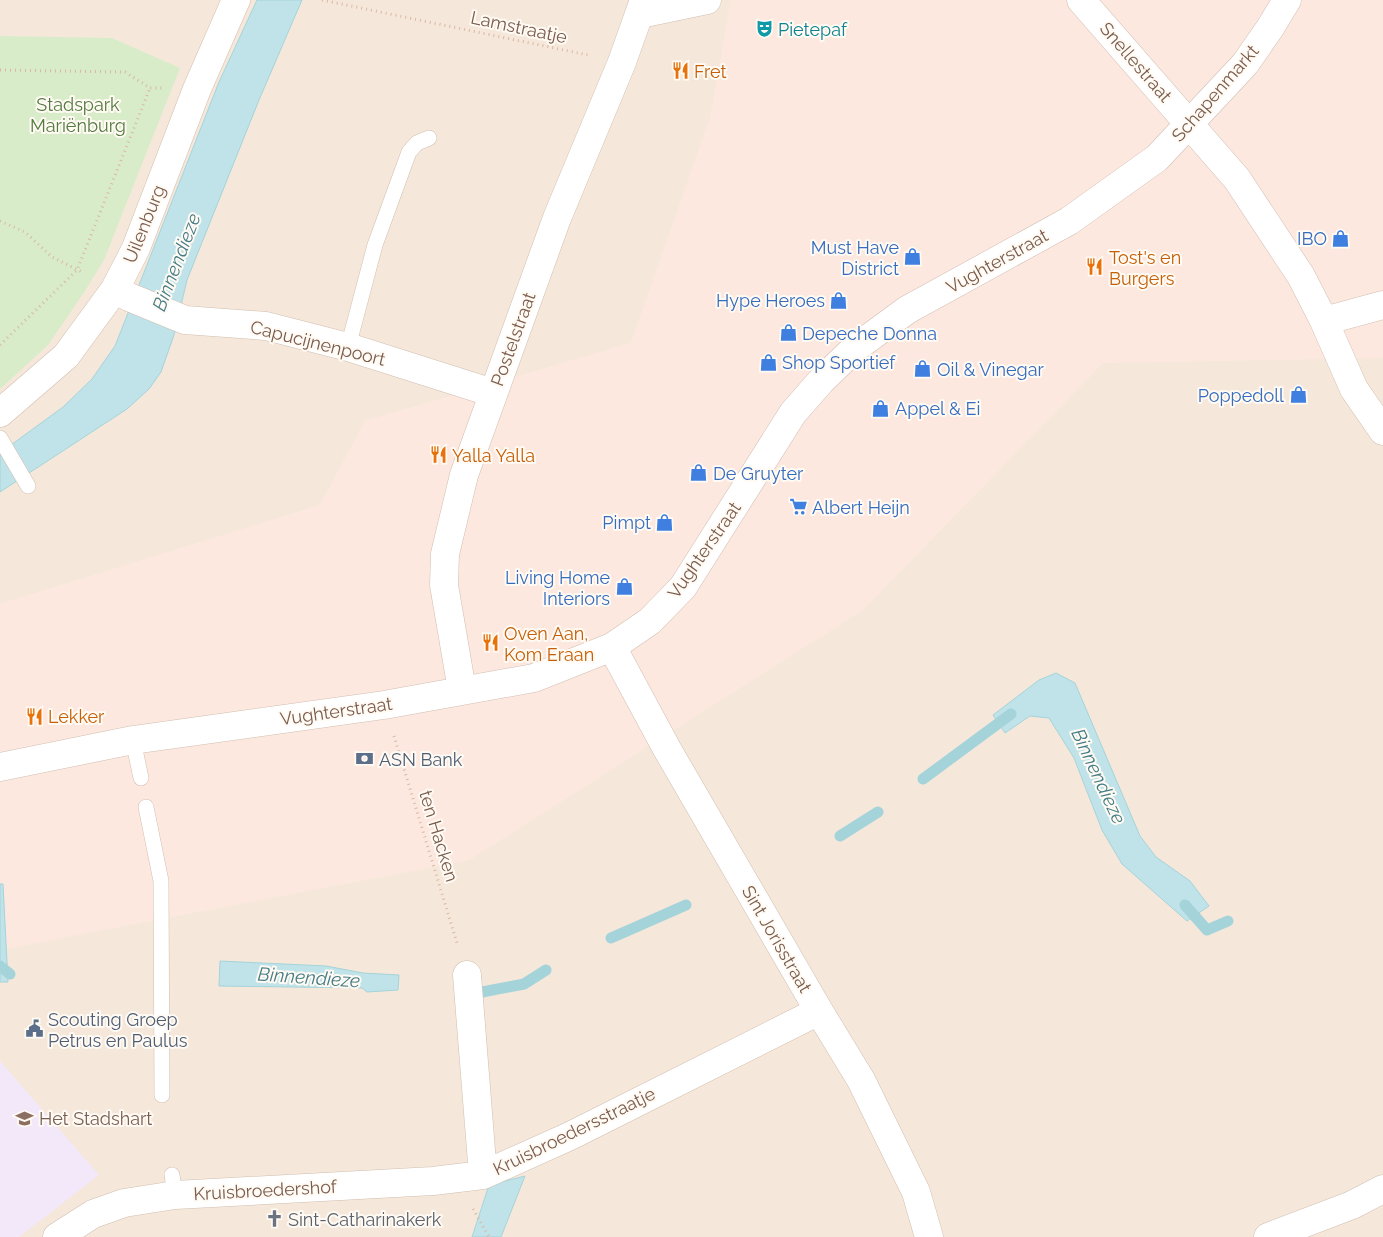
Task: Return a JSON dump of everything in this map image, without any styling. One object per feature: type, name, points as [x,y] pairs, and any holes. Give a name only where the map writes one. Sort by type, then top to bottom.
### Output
[{"type":"street","name":"Uilenburg","points":[[0,413],[66,356],[122,293],[136,248],[197,89],[236,0]]},
{"type":"street","points":[[642,7],[707,0]]},
{"type":"street","name":"Snellestraat","points":[[1082,0],[1237,178],[1302,276],[1354,389],[1383,431]]},
{"type":"street","name":"Schapenmarkt","points":[[1157,158],[1245,64],[1287,0]]},
{"type":"street","name":"Postelstraat","points":[[462,690],[444,585],[445,554],[464,475],[557,218],[622,62],[642,7]]},
{"type":"street","name":"Vughterstraat","points":[[0,767],[133,740],[384,705],[534,678],[612,647],[650,621],[683,586],[793,413],[821,381],[854,349],[907,310],[1069,221],[1157,158]]},
{"type":"street","name":"Capucijnenpoort","points":[[122,293],[185,320],[266,326],[348,347],[493,393]]},
{"type":"street","points":[[1324,321],[1383,305]]},
{"type":"street","name":"Sint Jorisstraat","points":[[612,647],[667,749],[861,1080],[916,1192],[929,1237]]},
{"type":"street","name":"Kruisbroedersstraatje","points":[[467,974],[483,1175],[570,1136],[819,1011]]},
{"type":"street","name":"Kruisbroedershof","points":[[57,1237],[94,1214],[174,1185],[433,1181],[483,1175]]},
{"type":"street","points":[[1268,1237],[1352,1205],[1383,1189]]},
{"type":"lane","points":[[348,347],[375,245],[410,152],[417,143],[429,138]]},
{"type":"lane","points":[[1,440],[28,486]]},
{"type":"lane","points":[[133,740],[141,778]]},
{"type":"lane","points":[[146,807],[161,880],[162,1095]]},
{"type":"path","name":"Lamstraatje","points":[[322,0],[622,62]]},
{"type":"path","points":[[0,70],[125,72],[150,88],[197,89]]},
{"type":"path","points":[[0,345],[77,270],[150,88]]},
{"type":"path","points":[[0,221],[25,232],[52,257],[122,293]]},
{"type":"path","name":"ten Hacken","points":[[384,705],[467,974]]},
{"type":"path","points":[[471,1206],[489,1237]]},
{"type":"shaded area","points":[[0,0],[1383,0],[1383,1237],[0,1237]]},
{"type":"shaded area","points":[[731,0],[1383,0],[1383,358],[1103,363],[863,610],[469,860],[0,950],[0,604],[320,505],[365,421],[631,343],[710,118]]},
{"type":"shaded area","name":"Het Stadshart","points":[[0,1061],[99,1175],[19,1237],[0,1237]]},
{"type":"green space","name":"Stadspark Mariënburg","points":[[0,36],[112,38],[180,68],[104,260],[48,345],[0,389]]},
{"type":"water","points":[[257,0],[302,0],[259,100],[187,280],[174,335],[161,372],[149,389],[127,409],[0,492],[0,453],[63,407],[92,379],[115,346],[219,82]]},
{"type":"water","points":[[1056,673],[1075,683],[1140,836],[1156,857],[1190,881],[1209,906],[1187,921],[1122,864],[1102,830],[1074,758],[1049,718],[1030,716],[1005,733],[993,715],[1039,680]]},
{"type":"water","points":[[0,884],[3,884],[8,982],[0,982]]},
{"type":"water","points":[[220,961],[326,966],[363,973],[399,975],[398,990],[367,992],[362,988],[219,986]]},
{"type":"water","points":[[525,1176],[501,1237],[472,1237],[489,1185]]},
{"type":"waterway","name":"Binnendieze","points":[[923,779],[1011,714]]},
{"type":"waterway","name":"Binnendieze","points":[[840,836],[878,812]]},
{"type":"waterway","name":"Binnendieze","points":[[611,938],[686,905]]},
{"type":"waterway","name":"Binnendieze","points":[[1185,905],[1207,930],[1228,921]]},
{"type":"waterway","name":"Binnendieze","points":[[0,966],[10,974]]},
{"type":"waterway","name":"Binnendieze","points":[[477,993],[524,984],[546,970]]},
{"type":"place","name":"Pietepaf","points":[[764,29]]},
{"type":"place","name":"Fret","points":[[680,71]]},
{"type":"place","name":"IBO","points":[[1341,238]]},
{"type":"place","name":"Must Have District","points":[[913,257]]},
{"type":"place","name":"Tost's en Burgers","points":[[1095,267]]},
{"type":"place","name":"Hype Heroes","points":[[839,300]]},
{"type":"place","name":"Depeche Donna","points":[[788,333]]},
{"type":"place","name":"Shop Sportief","points":[[768,362]]},
{"type":"place","name":"Oil & Vinegar","points":[[923,369]]},
{"type":"place","name":"Poppedoll","points":[[1298,395]]},
{"type":"place","name":"Appel & Ei","points":[[881,408]]},
{"type":"place","name":"Yalla Yalla","points":[[438,455]]},
{"type":"place","name":"De Gruyter","points":[[699,473]]},
{"type":"place","name":"Albert Heijn","points":[[798,507]]},
{"type":"place","name":"Pimpt","points":[[665,522]]},
{"type":"place","name":"Living Home Interiors","points":[[624,587]]},
{"type":"place","name":"Oven Aan, Kom Eraan","points":[[490,643]]},
{"type":"place","name":"Lekker","points":[[34,716]]},
{"type":"place","name":"ASN Bank","points":[[365,759]]},
{"type":"place","name":"Scouting Groep Petrus en Paulus","points":[[34,1029]]},
{"type":"place","name":"Het Stadshart","points":[[25,1118]]},
{"type":"place","name":"Sint-Catharinakerk","points":[[274,1219]]}]
